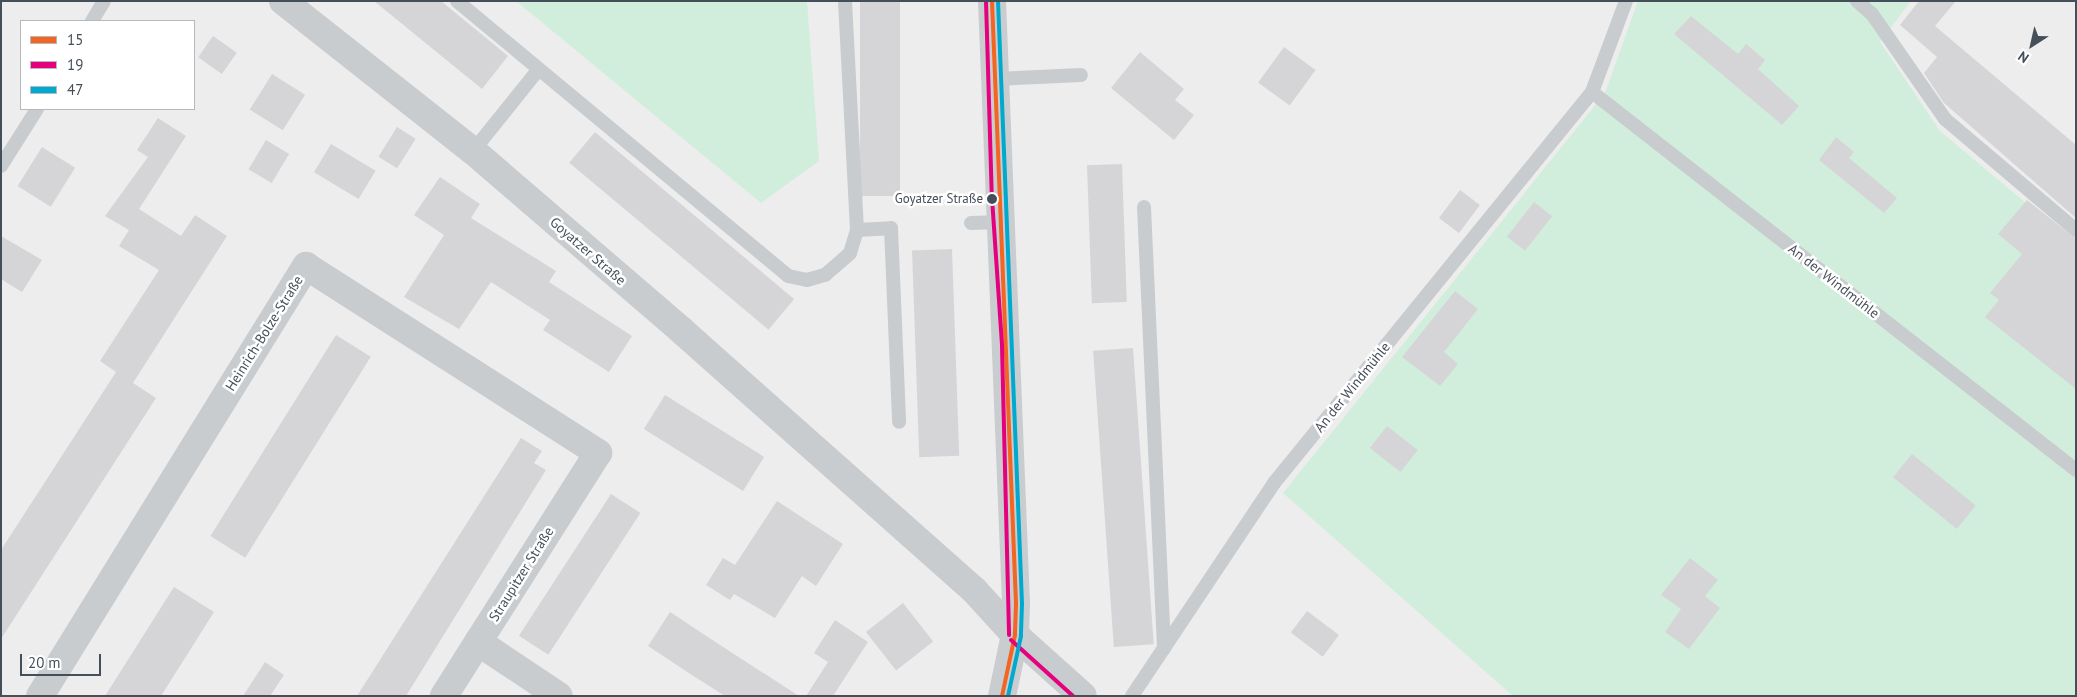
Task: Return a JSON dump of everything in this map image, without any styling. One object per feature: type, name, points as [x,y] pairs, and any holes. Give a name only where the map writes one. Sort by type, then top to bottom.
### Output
[{"type":"main road","points":[[992,1],[999,222],[1008,346],[1014,636],[1002,696]]},
{"type":"street","name":"Goyatzer Straße","points":[[283,1],[473,151],[974,590],[1014,636],[1083,696]]},
{"type":"street","name":"Heinrich-Bolze-Straße","points":[[40,696],[306,266],[598,453]]},
{"type":"street","name":"Straupitzer Straße","points":[[444,696],[598,453]]},
{"type":"street","points":[[478,642],[559,696]]},
{"type":"lane","points":[[93,20],[104,1]]},
{"type":"lane","points":[[457,1],[788,276],[807,280],[825,275],[850,253],[857,230],[845,1]]},
{"type":"lane","name":"An der Windmühle","points":[[1132,696],[1274,483],[1592,92],[1626,1]]},
{"type":"lane","points":[[1857,1],[1872,14],[1945,119],[2076,230]]},
{"type":"lane","points":[[473,151],[539,69]]},
{"type":"lane","points":[[994,79],[1081,75]]},
{"type":"lane","name":"An der Windmühle","points":[[1592,92],[2076,470]]},
{"type":"lane","points":[[1,166],[36,110]]},
{"type":"lane","points":[[1144,207],[1164,649]]},
{"type":"lane","points":[[971,223],[999,222]]},
{"type":"lane","points":[[857,230],[891,228],[899,422]]},
{"type":"green space","points":[[516,1],[807,1],[819,161],[761,203]]},
{"type":"green space","points":[[1638,1],[1911,1],[1880,42],[1940,131],[2076,245],[2076,696],[1513,696],[1283,493],[1605,93]]},
{"type":"building","points":[[374,1],[441,1],[508,56],[482,89]]},
{"type":"building","points":[[860,1],[900,1],[900,196],[860,196]]},
{"type":"building","points":[[1919,1],[1956,1],[1935,26],[2076,145],[2076,218],[1944,103],[1924,73],[1937,57],[1900,25]]},
{"type":"building","points":[[1691,16],[1738,54],[1746,44],[1765,60],[1758,69],[1799,106],[1782,125],[1674,34]]},
{"type":"building","points":[[213,36],[237,53],[222,74],[198,57]]},
{"type":"building","points":[[1284,47],[1316,70],[1290,106],[1258,83]]},
{"type":"building","points":[[1140,52],[1184,89],[1175,100],[1194,115],[1174,140],[1111,88]]},
{"type":"building","points":[[272,74],[305,95],[283,130],[250,110]]},
{"type":"building","points":[[158,118],[186,136],[139,209],[181,236],[195,215],[227,236],[133,383],[156,398],[1,639],[1,550],[116,372],[100,361],[159,270],[119,246],[129,230],[105,216],[148,157],[137,150]]},
{"type":"building","points":[[397,127],[416,139],[397,168],[378,157]]},
{"type":"building","points":[[595,132],[794,299],[768,330],[569,163]]},
{"type":"building","points":[[1836,137],[1854,152],[1849,158],[1897,198],[1884,213],[1819,160]]},
{"type":"building","points":[[266,140],[289,154],[272,183],[248,169]]},
{"type":"building","points":[[331,144],[376,171],[359,199],[314,172]]},
{"type":"building","points":[[42,147],[75,168],[51,207],[18,186]]},
{"type":"building","points":[[1122,164],[1127,302],[1092,303],[1087,165]]},
{"type":"building","points":[[440,177],[480,204],[471,218],[556,271],[549,282],[632,336],[609,372],[543,330],[550,320],[491,282],[459,329],[404,297],[444,235],[414,215]]},
{"type":"building","points":[[1460,190],[1480,205],[1459,233],[1439,218]]},
{"type":"building","points":[[2027,200],[2076,239],[2076,389],[1985,317],[1999,300],[1990,293],[2022,254],[1998,234]]},
{"type":"building","points":[[1534,202],[1552,216],[1525,251],[1507,237]]},
{"type":"building","points":[[1,236],[42,260],[22,292],[1,279]]},
{"type":"building","points":[[952,249],[959,456],[919,457],[912,250]]},
{"type":"building","points":[[1455,291],[1478,309],[1444,352],[1458,364],[1440,386],[1402,357]]},
{"type":"building","points":[[336,335],[371,357],[245,558],[210,536]]},
{"type":"building","points":[[1133,348],[1154,644],[1114,647],[1093,351]]},
{"type":"building","points":[[665,395],[764,457],[743,491],[644,429]]},
{"type":"building","points":[[1387,426],[1418,450],[1400,472],[1370,448]]},
{"type":"building","points":[[521,438],[542,451],[534,463],[546,470],[406,696],[357,696]]},
{"type":"building","points":[[1912,454],[1976,506],[1957,529],[1893,477]]},
{"type":"building","points":[[611,494],[640,513],[548,655],[519,636]]},
{"type":"building","points":[[777,501],[843,544],[816,586],[802,576],[775,618],[734,594],[730,600],[706,585],[723,558],[735,565]]},
{"type":"building","points":[[1690,558],[1718,580],[1705,596],[1720,608],[1689,649],[1665,632],[1681,609],[1661,595]]},
{"type":"building","points":[[174,587],[214,612],[161,696],[105,696]]},
{"type":"building","points":[[903,603],[933,642],[896,671],[866,632]]},
{"type":"building","points":[[1307,611],[1339,635],[1323,657],[1291,633]]},
{"type":"building","points":[[670,612],[799,696],[725,696],[695,677],[648,646]]},
{"type":"building","points":[[835,620],[868,642],[833,696],[806,696],[828,662],[814,653]]},
{"type":"building","points":[[265,662],[284,675],[270,696],[243,696]]},
{"type":"transit line","name":"19","points":[[986,1],[992,198],[1002,346],[1009,635]]},
{"type":"transit line","name":"15","points":[[992,1],[1016,604],[1015,635],[1002,696]]},
{"type":"transit line","name":"47","points":[[998,1],[1022,604],[1021,636],[1008,696]]},
{"type":"transit line","name":"19","points":[[1011,640],[1073,696]]},
{"type":"place","name":"Goyatzer Straße","points":[[992,199]]}]
